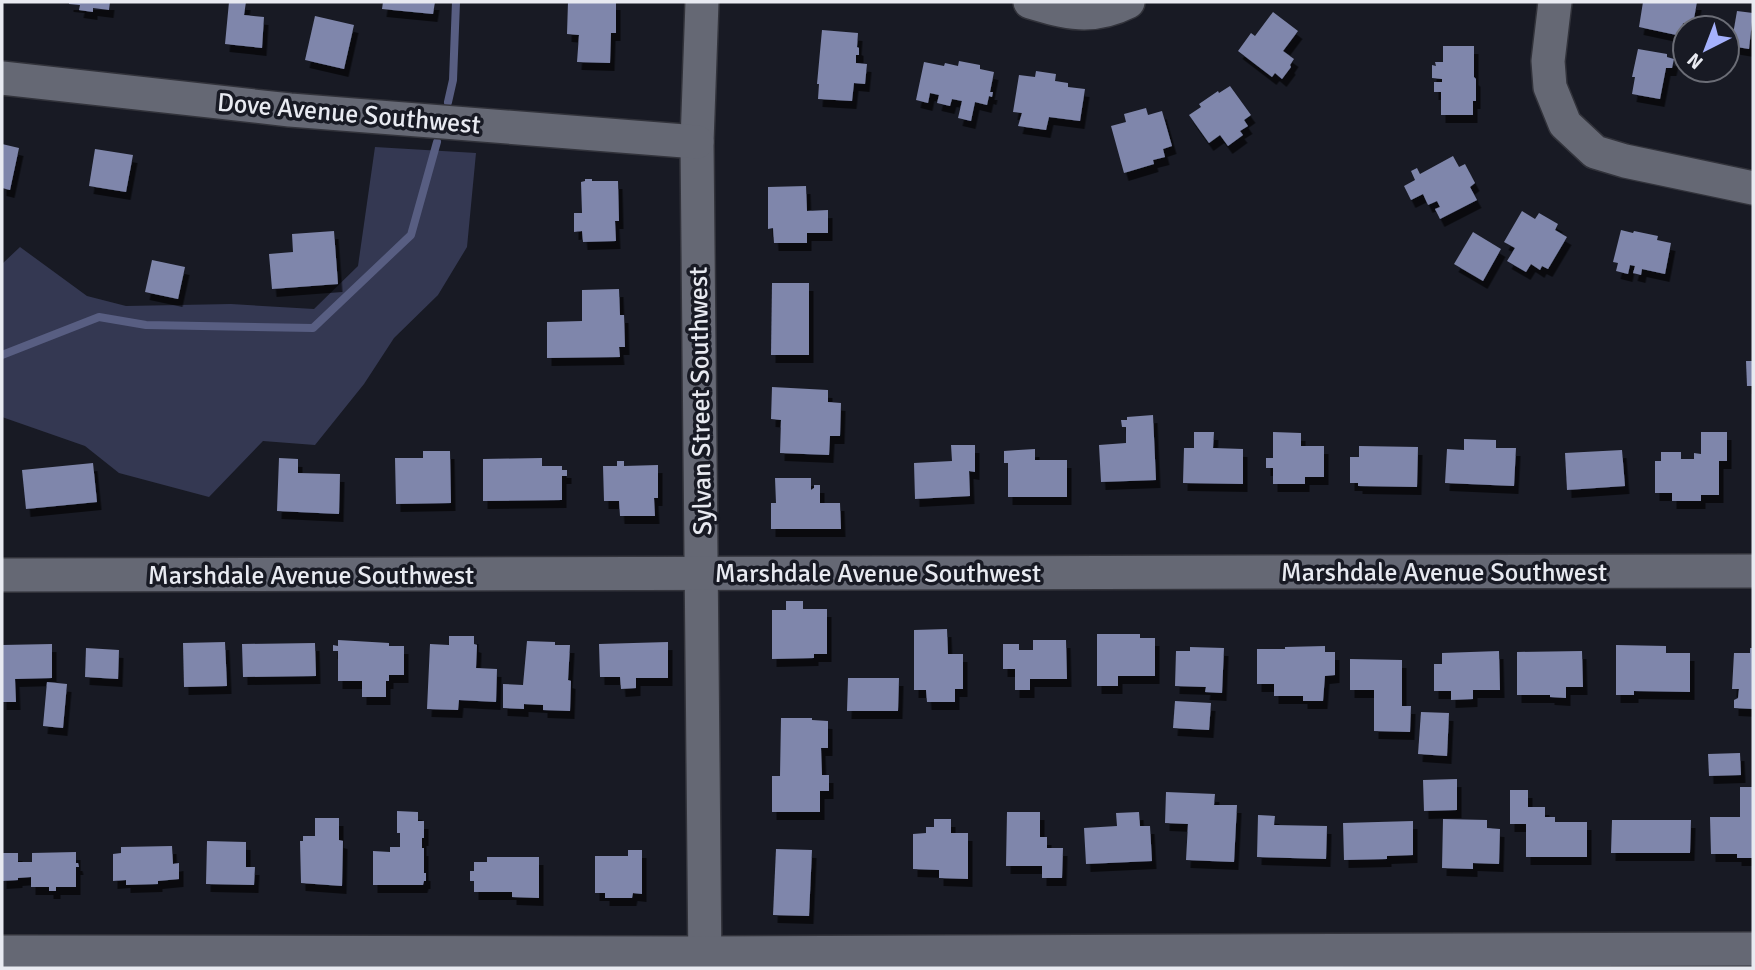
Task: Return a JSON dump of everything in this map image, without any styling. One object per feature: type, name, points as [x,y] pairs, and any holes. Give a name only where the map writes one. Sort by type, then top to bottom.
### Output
[{"type":"street","name":"Sylvan Street Southwest","points":[[702,2],[697,142],[706,961]]},
{"type":"street","points":[[1030,2],[1065,13],[1092,14],[1128,2]]},
{"type":"street","points":[[1555,2],[1548,61],[1550,87],[1565,124],[1585,143],[1595,152],[1625,161],[1753,188]]},
{"type":"street","name":"Dove Avenue Southwest","points":[[2,78],[290,110],[697,142]]},
{"type":"street","name":"Marshdale Avenue Southwest","points":[[2,575],[1753,571]]},
{"type":"street","points":[[2,952],[706,961],[1753,949]]},
{"type":"shaded area","points":[[375,147],[476,153],[467,247],[438,295],[394,338],[364,384],[315,445],[263,441],[209,497],[119,473],[85,446],[2,417],[2,264],[20,247],[87,296],[126,306],[231,304],[314,309],[358,266]]},
{"type":"building","points":[[69,2],[110,2],[109,10],[93,8],[93,12],[79,10],[80,5]]},
{"type":"building","points":[[229,2],[246,2],[244,15],[264,17],[262,48],[225,44]]},
{"type":"building","points":[[383,2],[435,2],[433,14],[382,9]]},
{"type":"building","points":[[568,2],[616,2],[616,33],[611,33],[610,63],[577,62],[579,35],[567,34]]},
{"type":"building","points":[[1643,2],[1697,2],[1695,14],[1671,14],[1671,34],[1639,27]]},
{"type":"building","points":[[1737,11],[1753,13],[1749,49],[1741,48],[1741,14],[1736,14]]},
{"type":"building","points":[[1273,12],[1298,31],[1283,51],[1294,59],[1282,79],[1275,73],[1272,77],[1238,51],[1251,33],[1255,36]]},
{"type":"building","points":[[315,16],[354,25],[344,69],[305,60]]},
{"type":"building","points":[[822,30],[858,33],[859,55],[856,55],[856,63],[867,64],[865,84],[854,83],[852,101],[818,99]]},
{"type":"building","points":[[1443,46],[1474,46],[1476,101],[1473,101],[1473,115],[1441,115],[1441,92],[1434,92],[1434,82],[1442,82],[1442,79],[1432,78],[1432,65],[1436,66],[1435,62],[1443,62]]},
{"type":"building","points":[[1638,49],[1667,54],[1671,58],[1671,68],[1666,68],[1660,99],[1632,94],[1635,77],[1632,77]]},
{"type":"building","points":[[959,61],[980,65],[980,69],[994,72],[990,92],[993,92],[992,97],[989,96],[987,105],[975,102],[971,121],[958,118],[962,101],[952,99],[950,106],[937,103],[939,95],[930,93],[928,103],[916,100],[924,62],[958,66]]},
{"type":"building","points":[[1036,71],[1056,74],[1055,81],[1068,83],[1068,87],[1085,89],[1080,121],[1049,117],[1046,130],[1018,126],[1022,113],[1013,112],[1019,75],[1035,77]]},
{"type":"building","points":[[1230,86],[1251,115],[1244,120],[1248,126],[1240,131],[1243,135],[1228,146],[1220,135],[1209,143],[1189,115],[1201,107],[1199,104]]},
{"type":"building","points":[[1146,108],[1148,115],[1162,111],[1172,146],[1163,149],[1165,157],[1153,160],[1154,164],[1124,173],[1111,126],[1126,122],[1124,114]]},
{"type":"building","points":[[2,144],[19,148],[10,190],[2,188]]},
{"type":"building","points":[[95,149],[133,155],[126,192],[89,186]]},
{"type":"building","points":[[1453,156],[1459,167],[1465,164],[1475,183],[1470,187],[1477,200],[1440,219],[1435,209],[1440,207],[1437,201],[1428,205],[1423,194],[1411,200],[1404,186],[1415,180],[1411,171],[1417,168],[1420,174]]},
{"type":"building","points":[[585,179],[618,181],[619,221],[615,221],[616,241],[583,242],[582,231],[574,232],[574,213],[582,213],[581,182]]},
{"type":"building","points":[[806,186],[807,211],[828,210],[828,233],[807,233],[807,243],[774,243],[773,228],[768,229],[768,187]]},
{"type":"building","points":[[1522,211],[1535,219],[1539,213],[1558,224],[1555,230],[1567,237],[1548,269],[1542,266],[1540,270],[1531,264],[1526,272],[1507,261],[1515,248],[1504,242]]},
{"type":"building","points":[[1621,230],[1658,236],[1657,240],[1671,243],[1665,274],[1642,269],[1641,275],[1633,273],[1635,266],[1630,265],[1628,274],[1616,271],[1618,263],[1613,262]]},
{"type":"building","points":[[334,231],[338,284],[272,289],[269,254],[293,252],[292,234]]},
{"type":"building","points":[[1473,232],[1501,249],[1483,281],[1454,264]]},
{"type":"building","points":[[152,260],[185,267],[178,299],[145,292]]},
{"type":"building","points":[[772,283],[809,283],[809,355],[771,355]]},
{"type":"building","points":[[619,289],[620,315],[624,315],[625,347],[619,347],[620,357],[547,358],[547,322],[582,321],[582,290]]},
{"type":"building","points":[[1746,361],[1753,361],[1753,386],[1747,386]]},
{"type":"building","points":[[772,387],[828,390],[828,402],[841,403],[840,436],[830,436],[829,455],[780,453],[781,420],[771,419]]},
{"type":"building","points":[[1153,415],[1156,480],[1101,482],[1099,445],[1126,443],[1126,427],[1122,427],[1121,420]]},
{"type":"building","points":[[1194,432],[1214,432],[1213,448],[1243,449],[1243,484],[1183,483],[1184,448],[1194,448]]},
{"type":"building","points":[[1273,432],[1301,433],[1301,446],[1324,446],[1324,477],[1305,477],[1305,484],[1273,484],[1273,468],[1266,468],[1266,458],[1273,458]]},
{"type":"building","points":[[1701,432],[1727,432],[1727,461],[1719,461],[1719,495],[1701,495],[1701,501],[1672,501],[1672,493],[1655,493],[1655,461],[1661,461],[1661,452],[1681,452],[1681,459],[1694,459],[1694,453],[1701,454]]},
{"type":"building","points":[[1464,439],[1496,440],[1496,448],[1516,448],[1514,486],[1445,483],[1447,449],[1464,450]]},
{"type":"building","points":[[951,445],[975,445],[975,472],[969,471],[970,496],[915,499],[914,463],[952,461]]},
{"type":"building","points":[[1359,446],[1418,447],[1417,487],[1358,486],[1358,483],[1350,483],[1350,457],[1359,457]]},
{"type":"building","points":[[1035,449],[1035,460],[1067,460],[1067,497],[1008,497],[1008,463],[1004,463],[1004,451]]},
{"type":"building","points":[[1622,450],[1625,486],[1567,490],[1565,453]]},
{"type":"building","points":[[423,451],[450,451],[451,503],[396,504],[395,458],[423,458]]},
{"type":"building","points":[[279,458],[298,459],[298,473],[340,474],[339,514],[277,511]]},
{"type":"building","points":[[542,458],[542,466],[562,466],[562,470],[567,470],[567,476],[562,476],[562,500],[483,501],[483,459]]},
{"type":"building","points":[[617,461],[624,461],[624,466],[658,465],[655,516],[620,516],[619,501],[604,501],[603,466],[617,466]]},
{"type":"building","points":[[93,463],[97,502],[26,509],[22,470]]},
{"type":"building","points":[[775,478],[811,478],[811,490],[814,485],[820,485],[820,503],[840,503],[841,529],[771,529],[771,503],[776,503]]},
{"type":"building","points":[[786,601],[803,601],[803,609],[827,609],[827,654],[814,654],[814,658],[772,659],[772,610],[786,610]]},
{"type":"building","points":[[947,629],[948,654],[963,654],[963,689],[955,689],[955,702],[927,702],[926,690],[914,690],[914,630]]},
{"type":"building","points":[[1097,634],[1140,634],[1140,638],[1155,638],[1155,676],[1118,676],[1118,686],[1097,686]]},
{"type":"building","points":[[449,636],[474,636],[474,644],[477,645],[476,668],[497,669],[496,702],[459,700],[458,710],[427,709],[430,644],[449,645]]},
{"type":"building","points":[[338,640],[404,646],[404,675],[389,675],[389,681],[386,681],[386,697],[362,697],[362,681],[338,681],[338,651],[333,651],[333,645],[338,646]]},
{"type":"building","points":[[1033,640],[1066,640],[1067,679],[1030,679],[1030,690],[1015,690],[1015,669],[1003,669],[1003,644],[1019,644],[1019,650],[1033,650]]},
{"type":"building","points":[[527,641],[570,645],[570,711],[543,710],[543,705],[524,704],[524,709],[503,708],[503,684],[523,685]]},
{"type":"building","points":[[225,642],[227,686],[184,687],[183,643]]},
{"type":"building","points":[[668,642],[668,678],[636,678],[636,688],[621,689],[620,677],[600,677],[599,644]]},
{"type":"building","points":[[315,643],[316,676],[243,677],[242,644]]},
{"type":"building","points":[[52,644],[52,678],[15,679],[16,702],[2,702],[2,645]]},
{"type":"building","points":[[1616,645],[1666,646],[1666,653],[1690,653],[1690,692],[1634,691],[1634,695],[1616,695]]},
{"type":"building","points":[[1325,646],[1325,652],[1335,652],[1335,675],[1325,676],[1323,701],[1303,701],[1303,696],[1274,696],[1274,684],[1257,684],[1257,649]]},
{"type":"building","points":[[1190,647],[1224,648],[1222,693],[1205,692],[1206,687],[1175,686],[1176,651],[1190,651]]},
{"type":"building","points":[[86,648],[119,650],[118,679],[85,677]]},
{"type":"building","points":[[1750,648],[1753,648],[1753,709],[1734,708],[1739,689],[1732,689],[1734,653],[1750,653]]},
{"type":"building","points":[[1499,651],[1500,690],[1473,690],[1473,699],[1451,700],[1451,691],[1434,691],[1434,664],[1442,664],[1442,653]]},
{"type":"building","points":[[1582,651],[1583,687],[1566,687],[1566,698],[1517,695],[1517,652]]},
{"type":"building","points":[[1350,659],[1402,660],[1402,706],[1411,706],[1410,732],[1374,731],[1374,690],[1350,690]]},
{"type":"building","points":[[848,678],[899,678],[898,711],[847,711]]},
{"type":"building","points":[[47,682],[67,684],[63,728],[43,726]]},
{"type":"building","points":[[1175,701],[1211,703],[1209,730],[1173,728]]},
{"type":"building","points":[[1421,712],[1449,713],[1447,756],[1418,754]]},
{"type":"building","points":[[781,718],[828,721],[828,748],[821,748],[822,775],[829,775],[829,791],[820,791],[820,812],[772,812],[772,776],[780,776]]},
{"type":"building","points":[[1740,753],[1741,775],[1709,776],[1708,754]]},
{"type":"building","points":[[1457,779],[1457,810],[1424,811],[1423,780]]},
{"type":"building","points":[[1740,787],[1753,787],[1753,858],[1737,858],[1737,854],[1711,854],[1710,817],[1740,817]]},
{"type":"building","points":[[1510,790],[1528,790],[1528,807],[1545,807],[1545,817],[1555,817],[1555,822],[1587,822],[1587,857],[1526,857],[1526,824],[1510,824]]},
{"type":"building","points":[[1166,792],[1215,794],[1214,805],[1237,805],[1234,862],[1186,860],[1188,824],[1165,823]]},
{"type":"building","points":[[397,811],[418,812],[418,821],[424,821],[422,848],[426,881],[423,885],[373,885],[373,851],[390,852],[390,847],[400,847]]},
{"type":"building","points":[[1007,812],[1040,812],[1040,837],[1047,837],[1047,848],[1063,848],[1062,878],[1042,878],[1042,866],[1006,866]]},
{"type":"building","points":[[1139,812],[1140,826],[1150,826],[1152,861],[1086,864],[1084,828],[1117,826],[1116,813]]},
{"type":"building","points":[[1258,815],[1275,816],[1274,825],[1327,826],[1326,859],[1257,857]]},
{"type":"building","points":[[315,818],[339,818],[339,840],[343,841],[342,886],[301,883],[300,841],[303,841],[303,836],[315,836]]},
{"type":"building","points":[[934,819],[951,819],[951,833],[968,833],[968,879],[939,878],[939,870],[913,869],[913,834],[926,833],[926,827],[934,827]]},
{"type":"building","points":[[1443,819],[1487,820],[1487,828],[1500,829],[1499,864],[1473,863],[1473,869],[1442,868]]},
{"type":"building","points":[[1612,820],[1691,820],[1690,853],[1611,853]]},
{"type":"building","points":[[1413,821],[1413,855],[1387,856],[1387,859],[1344,860],[1343,823]]},
{"type":"building","points":[[207,841],[246,842],[246,867],[255,867],[254,885],[206,884]]},
{"type":"building","points":[[172,846],[173,864],[179,863],[179,879],[158,881],[158,884],[126,885],[126,880],[113,881],[113,854],[121,853],[121,847]]},
{"type":"building","points":[[776,849],[812,850],[809,916],[773,915]]},
{"type":"building","points":[[628,850],[642,850],[642,894],[633,893],[632,898],[605,898],[605,893],[595,893],[595,856],[628,856]]},
{"type":"building","points":[[76,852],[76,863],[79,867],[76,867],[76,887],[56,887],[56,891],[49,891],[49,887],[31,887],[31,877],[2,881],[2,853],[18,853],[18,862],[32,862],[32,853]]},
{"type":"building","points":[[487,857],[539,857],[539,898],[512,897],[512,892],[474,892],[470,871],[474,871],[474,862],[487,862]]},
{"type":"waterway","points":[[448,102],[453,80],[456,2]]},
{"type":"waterway","points":[[2,355],[99,317],[146,325],[313,328],[411,235],[437,142]]}]
